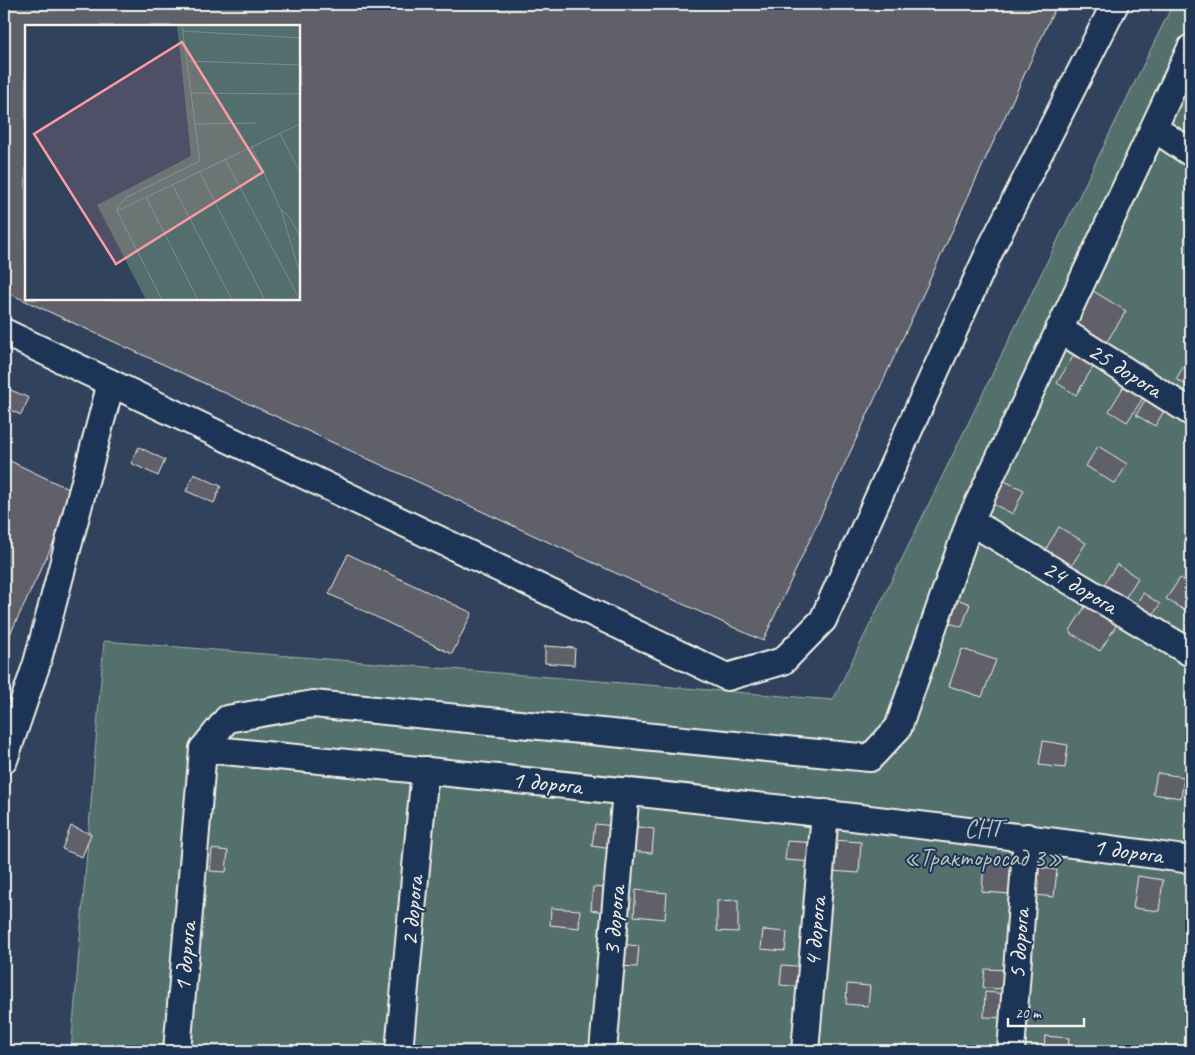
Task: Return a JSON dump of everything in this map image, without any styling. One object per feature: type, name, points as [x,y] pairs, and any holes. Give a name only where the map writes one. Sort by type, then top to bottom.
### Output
[{"type":"street","points":[[4,332],[727,677],[783,661],[822,620],[992,246],[1115,4]]},
{"type":"street","points":[[203,748],[227,719],[313,704],[870,758],[898,728],[970,521],[1058,328],[1191,48]]},
{"type":"street","points":[[1154,128],[1191,153]]},
{"type":"street","name":"25 дорога","points":[[1058,328],[1191,412]]},
{"type":"street","points":[[4,760],[37,663],[111,383]]},
{"type":"street","name":"24 дорога","points":[[970,521],[1191,653]]},
{"type":"street","name":"1 дорога","points":[[177,1051],[203,748],[825,813],[1027,837],[1191,860]]},
{"type":"street","name":"2 дорога","points":[[399,1051],[425,770]]},
{"type":"street","name":"3 дорога","points":[[603,1051],[626,791]]},
{"type":"street","name":"4 дорога","points":[[805,1051],[825,813]]},
{"type":"street","name":"5 дорога","points":[[1011,1051],[1027,837]]},
{"type":"green space","name":"СНТ «Тракторосад 3»","points":[[1173,4],[1191,4],[1191,1051],[71,1051],[104,641],[833,700]]},
{"type":"building","points":[[4,4],[1057,4],[763,641],[4,291]]},
{"type":"building","points":[[1093,291],[1126,311],[1106,343],[1073,323]]},
{"type":"building","points":[[1074,355],[1093,367],[1076,395],[1057,383]]},
{"type":"building","points":[[1185,364],[1191,368],[1191,388],[1176,379]]},
{"type":"building","points":[[1124,386],[1143,398],[1127,422],[1109,411]]},
{"type":"building","points":[[4,387],[29,398],[21,415],[4,407]]},
{"type":"building","points":[[1145,400],[1164,411],[1155,426],[1136,415]]},
{"type":"building","points":[[1098,446],[1127,464],[1115,484],[1086,466]]},
{"type":"building","points":[[139,447],[165,460],[158,476],[131,463]]},
{"type":"building","points":[[8,460],[77,493],[4,647],[4,468]]},
{"type":"building","points":[[194,474],[221,486],[214,503],[186,491]]},
{"type":"building","points":[[1002,480],[1024,490],[1013,514],[991,503]]},
{"type":"building","points":[[1059,527],[1086,543],[1070,568],[1044,552]]},
{"type":"building","points":[[348,554],[472,613],[452,654],[329,594]]},
{"type":"building","points":[[1117,564],[1138,578],[1124,600],[1103,586]]},
{"type":"building","points":[[1180,578],[1191,585],[1191,599],[1184,610],[1166,599]]},
{"type":"building","points":[[1143,593],[1160,604],[1149,621],[1132,611]]},
{"type":"building","points":[[954,598],[970,604],[962,627],[946,622]]},
{"type":"building","points":[[1088,602],[1119,621],[1100,651],[1069,632]]},
{"type":"building","points":[[545,646],[575,648],[574,665],[545,663]]},
{"type":"building","points":[[962,649],[996,660],[982,697],[949,686]]},
{"type":"building","points":[[1043,741],[1068,745],[1065,768],[1039,765]]},
{"type":"building","points":[[1157,773],[1184,777],[1181,798],[1153,794]]},
{"type":"building","points":[[595,824],[614,826],[611,849],[592,846]]},
{"type":"building","points":[[71,826],[91,834],[82,857],[62,849]]},
{"type":"building","points":[[631,826],[654,829],[652,853],[629,851]]},
{"type":"building","points":[[833,840],[861,842],[859,873],[831,871]]},
{"type":"building","points":[[787,841],[816,843],[814,862],[785,860]]},
{"type":"building","points":[[212,849],[228,851],[226,872],[210,871]]},
{"type":"building","points":[[984,862],[1013,864],[1011,894],[982,892]]},
{"type":"building","points":[[1029,866],[1057,870],[1054,897],[1026,894]]},
{"type":"building","points":[[1138,876],[1163,880],[1159,911],[1133,908]]},
{"type":"building","points":[[593,887],[606,888],[604,912],[591,910]]},
{"type":"building","points":[[636,890],[667,893],[665,919],[634,916]]},
{"type":"building","points":[[738,900],[738,932],[717,931],[717,901]]},
{"type":"building","points":[[551,908],[580,910],[579,928],[550,925]]},
{"type":"building","points":[[763,930],[787,932],[785,951],[761,949]]},
{"type":"building","points":[[620,944],[639,946],[637,967],[618,966]]},
{"type":"building","points":[[782,965],[808,967],[806,987],[780,985]]},
{"type":"building","points":[[985,969],[1008,970],[1007,989],[983,988]]},
{"type":"building","points":[[847,984],[870,986],[868,1006],[846,1004]]},
{"type":"building","points":[[985,992],[1006,994],[1005,1018],[984,1017]]},
{"type":"building","points":[[1045,1036],[1069,1038],[1068,1051],[1044,1051]]},
{"type":"building","points":[[364,1042],[387,1044],[386,1051],[363,1051]]}]
